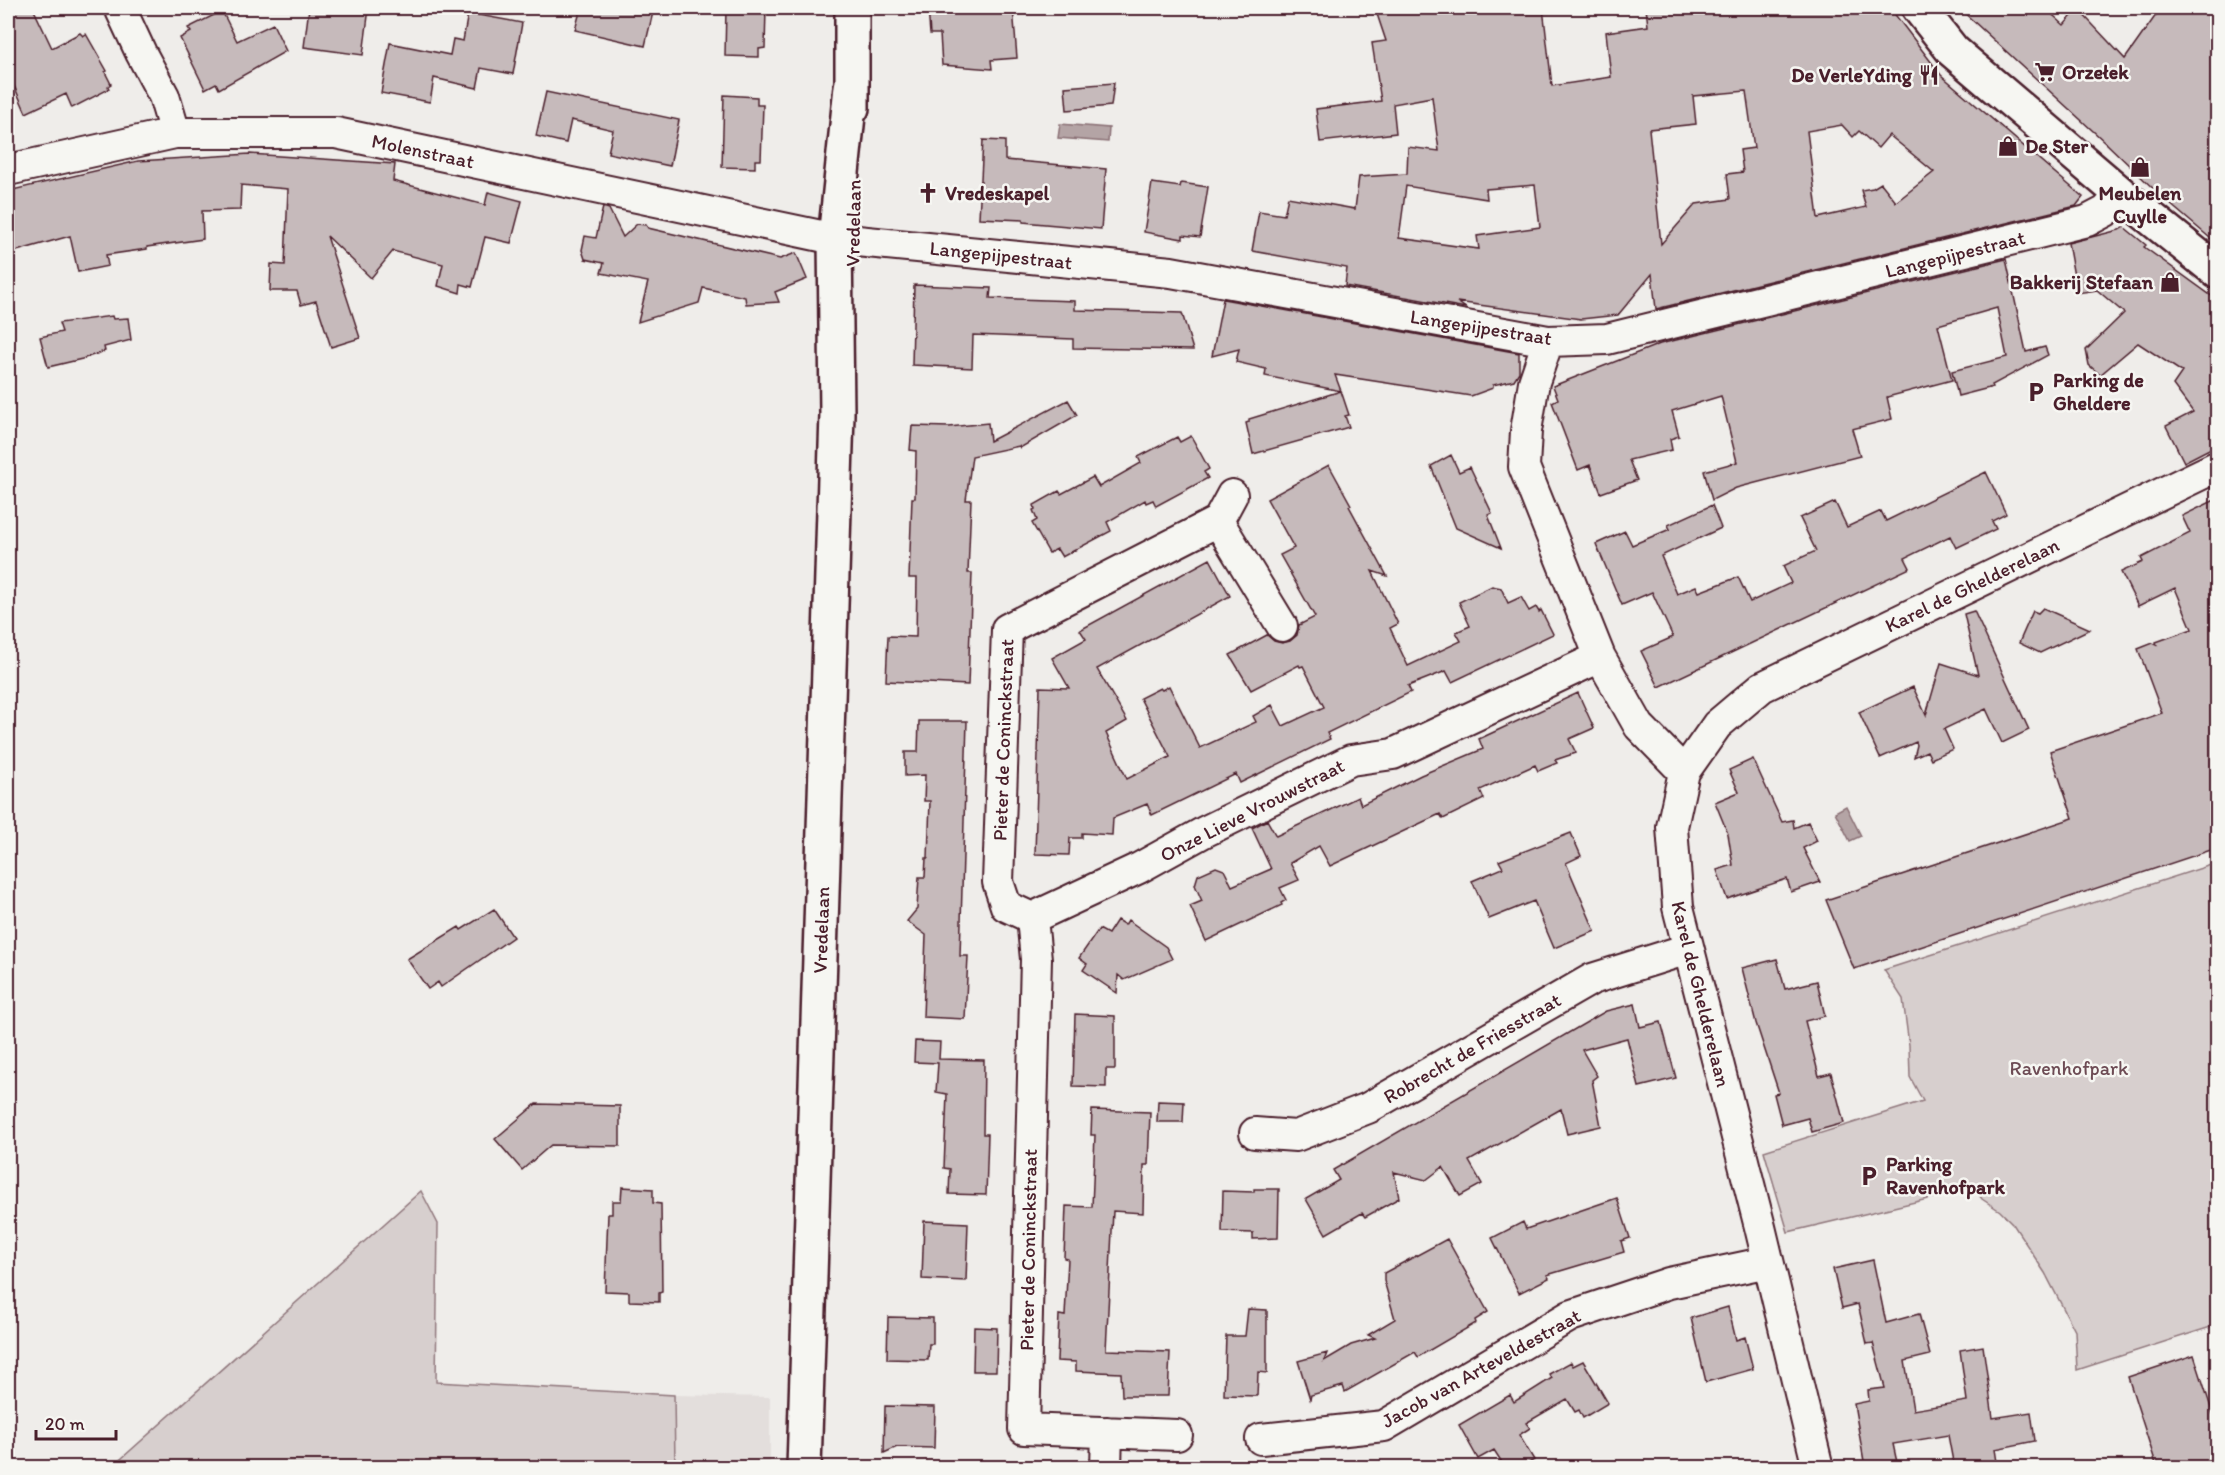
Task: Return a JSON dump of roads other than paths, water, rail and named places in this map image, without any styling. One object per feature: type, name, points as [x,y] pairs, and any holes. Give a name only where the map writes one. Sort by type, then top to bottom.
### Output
[{"type":"main road","name":"Vredelaan","points":[[804,1467],[837,393],[846,240],[852,8]]},
{"type":"main road","points":[[1919,8],[1953,51],[2121,194],[2217,272]]},
{"type":"street","points":[[120,8],[164,96],[175,132]]},
{"type":"street","name":"Molenstraat","points":[[8,170],[175,132],[336,133],[846,240]]},
{"type":"street","name":"Langepijpestraat","points":[[846,240],[1171,272],[1548,341],[1607,339],[2087,221],[2106,211],[2121,194]]},
{"type":"street","points":[[1548,341],[1534,382],[1526,431],[1524,467],[1600,657],[1639,726],[1684,772]]},
{"type":"street","name":"Karel de Ghelderelaan","points":[[1818,1467],[1678,907],[1672,827],[1684,772],[1718,725],[1762,687],[2217,466]]},
{"type":"street","name":"Pieter de Coninckstraat","points":[[1177,1435],[1024,1429],[1036,959],[1019,912],[998,882],[1007,629],[1225,508],[1282,626]]},
{"type":"street","name":"Onze Lieve Vrouwstraat","points":[[1019,912],[1139,868],[1204,832],[1351,760],[1393,754],[1600,657]]},
{"type":"street","name":"Robrecht de Friesstraat","points":[[1255,1133],[1296,1137],[1368,1108],[1592,978],[1688,949]]},
{"type":"street","name":"Jacob van Arteveldestraat","points":[[1261,1439],[1384,1426],[1570,1316],[1669,1283],[1768,1262]]},
{"type":"street","points":[[1106,1467],[1107,1432]]},
{"type":"place","name":"Orzełek","points":[[2045,72]]},
{"type":"place","name":"De VerleYding","points":[[1929,75]]},
{"type":"place","name":"De Ster","points":[[2008,146]]},
{"type":"place","name":"Meubelen Cuylle","points":[[2140,167]]},
{"type":"place","name":"Vredeskapel","points":[[928,193]]},
{"type":"place","name":"Bakkerij Stefaan","points":[[2170,282]]},
{"type":"place","name":"Parking de Gheldere","points":[[2036,392]]},
{"type":"place","name":"Parking Ravenhofpark","points":[[1869,1176]]},
{"type":"park label","name":"Ravenhofpark","points":[[2069,1068]]}]
